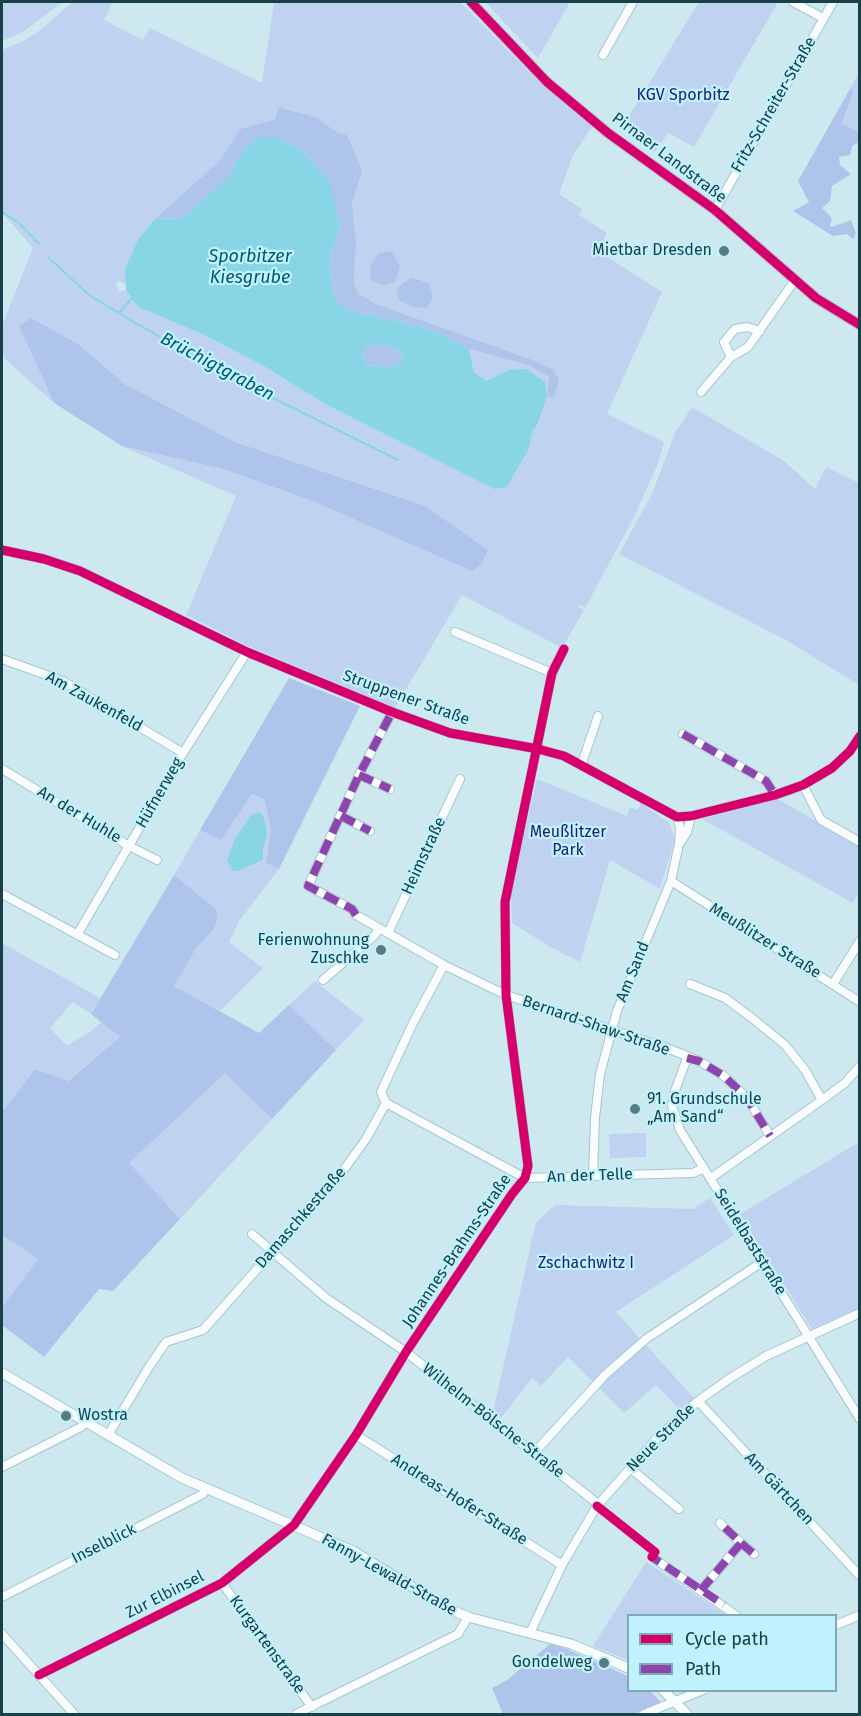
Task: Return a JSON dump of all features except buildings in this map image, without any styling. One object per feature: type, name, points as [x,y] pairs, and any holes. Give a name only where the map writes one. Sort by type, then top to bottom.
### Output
[{"type":"street","name":"Pirnaer Landstraße","points":[[471,2],[547,82],[608,133],[715,210],[816,298],[860,325]]},
{"type":"street","points":[[603,56],[633,2]]},
{"type":"street","points":[[793,2],[823,18]]},
{"type":"street","name":"Fritz-Schreiter-Straße","points":[[715,210],[833,2]]},
{"type":"street","points":[[700,392],[731,357],[748,347],[795,280]]},
{"type":"street","points":[[731,357],[724,342],[735,329],[747,327],[760,331]]},
{"type":"street","name":"Struppener Straße","points":[[2,550],[44,559],[80,571],[247,652],[392,712],[450,733],[564,756],[677,817]]},
{"type":"street","points":[[455,632],[552,673]]},
{"type":"street","name":"Johannes-Brahms-Straße","points":[[294,1525],[356,1435],[406,1352],[525,1178],[528,1166],[506,995],[504,921],[506,890],[538,749],[552,673],[564,649]]},
{"type":"street","name":"Hüfnerweg","points":[[77,935],[183,753],[247,652]]},
{"type":"street","name":"Am Zaukenfeld","points":[[2,659],[63,681],[183,753]]},
{"type":"street","points":[[370,831],[341,816],[359,775],[392,712]]},
{"type":"street","points":[[581,766],[598,716]]},
{"type":"street","points":[[683,734],[766,781],[775,795]]},
{"type":"street","points":[[677,817],[691,816],[775,795],[803,785],[832,768],[850,751],[860,736]]},
{"type":"street","name":"An der Huhle","points":[[2,769],[129,846],[157,860]]},
{"type":"street","points":[[359,775],[390,789]]},
{"type":"street","name":"Heimstraße","points":[[388,933],[460,779]]},
{"type":"street","points":[[803,785],[821,820],[860,843]]},
{"type":"street","name":"Bernard-Shaw-Straße","points":[[341,816],[308,886],[352,909],[356,915],[444,965],[506,995],[667,1048],[699,1061],[724,1076],[747,1098],[771,1136]]},
{"type":"street","name":"Am Sand","points":[[679,844],[687,832],[691,816]]},
{"type":"street","name":"Am Sand","points":[[593,1176],[595,1118],[600,1074],[617,1011],[670,881],[679,844],[680,827],[677,817]]},
{"type":"street","name":"Meußlitzer Straße","points":[[670,881],[860,1002]]},
{"type":"street","points":[[2,894],[115,955]]},
{"type":"street","points":[[323,980],[375,935],[379,928]]},
{"type":"street","points":[[833,984],[860,941]]},
{"type":"street","name":"Damaschkestraße","points":[[108,1435],[148,1367],[166,1342],[203,1330],[337,1179],[366,1139],[386,1103],[381,1092],[413,1023],[444,965]]},
{"type":"street","points":[[690,984],[725,998],[752,1017],[785,1046],[805,1070],[822,1100]]},
{"type":"street","name":"Seidelbaststraße","points":[[687,1058],[672,1106],[680,1130],[860,1419]]},
{"type":"street","points":[[711,1178],[845,1083],[860,1066]]},
{"type":"street","name":"An der Telle","points":[[386,1103],[525,1178],[693,1173],[704,1168]]},
{"type":"street","name":"Wilhelm-Bölsche-Straße","points":[[252,1234],[326,1298],[406,1352],[598,1504]]},
{"type":"street","points":[[534,1453],[605,1375],[646,1340],[762,1262]]},
{"type":"street","name":"Neue Straße","points":[[530,1633],[562,1565],[598,1504],[658,1437],[698,1401],[766,1356],[860,1313]]},
{"type":"street","name":"Fanny-Lewald-Straße","points":[[2,1373],[205,1490],[353,1551],[448,1609],[468,1617],[571,1644],[627,1668]]},
{"type":"street","name":"Am Gärtchen","points":[[698,1401],[860,1576]]},
{"type":"street","points":[[2,1467],[81,1427],[86,1422]]},
{"type":"street","name":"Andreas-Hofer-Straße","points":[[356,1435],[562,1565]]},
{"type":"street","points":[[630,1468],[679,1509]]},
{"type":"street","name":"Inselblick","points":[[2,1597],[199,1496],[205,1490]]},
{"type":"street","points":[[720,1523],[754,1554]]},
{"type":"street","name":"Zur Elbinsel","points":[[39,1675],[222,1583],[294,1525]]},
{"type":"street","points":[[701,1590],[741,1543]]},
{"type":"street","points":[[652,1557],[734,1614]]},
{"type":"street","name":"Kurgartenstraße","points":[[222,1583],[312,1707]]},
{"type":"street","points":[[837,1625],[860,1615]]},
{"type":"street","points":[[296,1714],[458,1634],[468,1617]]},
{"type":"street","points":[[2,1634],[74,1714]]},
{"type":"street","points":[[665,1692],[687,1714]]},
{"type":"street","points":[[644,1714],[699,1692]]},
{"type":"green space","points":[[2,2],[63,2],[21,33],[2,41]]},
{"type":"green space","points":[[72,2],[113,2],[104,20],[143,40],[150,28],[262,83],[274,2],[460,2],[544,87],[592,127],[573,155],[559,194],[582,209],[579,215],[607,233],[598,251],[662,292],[607,414],[664,442],[657,466],[634,517],[585,608],[579,604],[579,607],[584,610],[562,648],[462,595],[395,708],[248,646],[186,615],[236,496],[122,446],[223,469],[315,502],[424,506],[235,442],[125,384],[78,344],[19,326],[54,403],[7,361],[2,353],[2,326],[33,248],[2,214],[2,50],[25,40],[43,28]],"holes":[[[278,107],[316,117],[338,133],[362,171],[352,204],[356,242],[354,282],[358,293],[376,304],[553,369],[554,398],[547,396],[549,377],[528,365],[469,349],[474,372],[486,381],[509,370],[545,382],[545,392],[529,448],[494,489],[325,404],[262,365],[202,334],[138,307],[126,290],[119,292],[116,284],[118,281],[126,284],[155,219],[219,161],[240,129],[275,119]]]},
{"type":"green space","points":[[485,2],[570,2],[538,58]]},
{"type":"green space","name":"KGV Sporbitz","points":[[699,2],[778,2],[694,147],[668,133],[655,152],[621,129]]},
{"type":"green space","points":[[857,76],[860,77],[859,132],[842,125],[853,94],[851,87]]},
{"type":"green space","points":[[692,407],[784,461],[815,489],[826,467],[859,483],[859,685],[786,640],[619,554],[652,494],[675,433]]},
{"type":"green space","name":"Meußlitzer Park","points":[[537,779],[627,816],[630,807],[638,810],[641,803],[669,823],[675,838],[660,889],[610,860],[580,962],[512,923],[511,889]]},
{"type":"green space","points":[[252,794],[264,799],[271,828],[266,863],[279,869],[239,921],[229,942],[263,968],[220,1011],[174,986],[197,947],[212,931],[216,909],[174,875],[200,830],[221,840]]},
{"type":"green space","points":[[778,799],[859,846],[859,892],[853,903],[702,819]]},
{"type":"green space","points":[[2,943],[100,998],[91,1014],[73,1002],[50,1028],[67,1046],[101,1022],[120,1037],[67,1081],[35,1069],[2,1112]]},
{"type":"green space","points":[[315,981],[364,1020],[336,1050],[289,1005]]},
{"type":"green space","points":[[225,1072],[272,1119],[180,1219],[128,1164]]},
{"type":"green space","points":[[646,1133],[646,1157],[610,1158],[609,1134]]},
{"type":"green space","points":[[859,1142],[859,1308],[812,1329],[740,1214]]},
{"type":"green space","name":"Zschachwitz I","points":[[710,1198],[734,1235],[616,1312],[694,1398],[680,1410],[656,1385],[624,1413],[568,1357],[541,1386],[532,1378],[501,1418],[493,1412],[536,1222],[555,1205],[693,1209]]},
{"type":"green space","points":[[2,1235],[38,1259],[2,1307]]},
{"type":"green space","points":[[646,1562],[724,1614],[627,1614],[627,1660],[593,1646]]},
{"type":"shaded area","points":[[851,87],[853,93],[842,124],[859,132],[859,142],[852,146],[850,155],[839,157],[840,165],[851,174],[832,186],[830,201],[822,208],[832,218],[830,226],[832,227],[851,220],[856,233],[853,239],[847,234],[833,236],[793,211],[809,202],[798,181]]},
{"type":"shaded area","points":[[278,107],[316,117],[338,133],[347,135],[362,171],[352,204],[356,242],[354,282],[358,293],[376,304],[553,369],[559,380],[554,398],[547,396],[549,377],[528,365],[469,349],[430,329],[351,311],[341,306],[333,295],[330,257],[340,226],[314,163],[300,149],[279,138],[238,158],[231,175],[183,218],[155,219],[219,161],[240,129],[275,119]]},
{"type":"shaded area","points":[[391,251],[400,266],[395,282],[381,285],[370,279],[371,265],[378,253]]},
{"type":"shaded area","points":[[412,278],[429,283],[433,297],[427,308],[413,307],[400,301],[396,291]]},
{"type":"shaded area","points":[[31,318],[78,344],[125,384],[235,442],[425,506],[488,550],[482,563],[472,571],[315,502],[223,469],[122,446],[54,403],[19,326]]},
{"type":"shaded area","points":[[377,344],[393,347],[404,356],[401,364],[388,367],[366,365],[363,358],[366,347]]},
{"type":"shaded area","points":[[289,678],[360,706],[279,869],[266,863],[271,828],[264,799],[252,794],[221,840],[200,830]]},
{"type":"shaded area","points":[[174,875],[216,909],[217,921],[212,931],[197,947],[174,986],[259,1033],[289,1005],[336,1050],[272,1119],[225,1073],[129,1163],[180,1219],[113,1291],[99,1289],[44,1357],[2,1325],[2,1307],[38,1259],[2,1235],[2,1112],[35,1069],[68,1081],[120,1037],[91,1014]]},
{"type":"shaded area","points":[[550,1644],[627,1676],[627,1692],[651,1692],[661,1702],[633,1714],[503,1714],[492,1688],[507,1680]]},
{"type":"water","name":"Sporbitzer Kiesgrube","points":[[255,138],[279,138],[300,149],[330,183],[340,226],[330,257],[333,295],[341,306],[351,311],[430,329],[469,349],[474,372],[486,381],[509,370],[526,369],[545,382],[547,396],[537,425],[532,432],[529,448],[507,487],[494,489],[325,404],[262,365],[202,334],[138,307],[126,290],[125,269],[138,240],[155,219],[183,218],[231,175],[238,158]],"holes":[[[377,344],[393,347],[404,356],[401,364],[388,367],[366,365],[363,358],[366,347]]]},
{"type":"water","points":[[259,812],[264,818],[267,834],[263,848],[263,860],[232,871],[227,860],[235,839],[251,815]]},
{"type":"waterway","name":"Brüchigtgraben","points":[[2,212],[19,223],[39,244]]},
{"type":"waterway","name":"Brüchigtgraben","points":[[48,257],[89,295],[137,324],[255,389],[398,460]]},
{"type":"waterway","points":[[120,312],[132,298]]},
{"type":"marked path","points":[[356,915],[352,909],[308,886],[359,775],[392,712]]},
{"type":"marked path","points":[[683,734],[766,781],[775,795]]},
{"type":"marked path","points":[[359,775],[390,789]]},
{"type":"marked path","points":[[341,816],[370,831]]},
{"type":"marked path","points":[[687,1058],[699,1061],[724,1076],[747,1098],[770,1136]]},
{"type":"marked path","points":[[701,1590],[741,1543],[720,1523]]},
{"type":"marked path","points":[[741,1543],[754,1554]]},
{"type":"marked path","points":[[655,1552],[652,1557],[724,1605]]},
{"type":"cycle path","points":[[471,2],[547,82],[608,133],[715,210],[816,298],[860,325]]},
{"type":"cycle path","points":[[2,550],[44,559],[80,571],[247,652],[392,712],[450,733],[564,756],[677,817],[691,816],[775,795],[803,785],[832,768],[850,751],[860,736]]},
{"type":"cycle path","points":[[39,1675],[222,1583],[294,1525],[356,1435],[406,1352],[525,1178],[528,1166],[506,995],[505,902],[552,673],[564,649]]},
{"type":"cycle path","points":[[597,1506],[655,1552],[652,1557]]},
{"type":"place","name":"Mietbar Dresden","points":[[724,251]]},
{"type":"place","name":"Ferienwohnung Zuschke","points":[[381,950]]},
{"type":"place","name":"91. Grundschule „Am Sand“","points":[[635,1109]]},
{"type":"place","name":"Wostra","points":[[66,1416]]},
{"type":"place","name":"Gondelweg","points":[[604,1663]]}]
